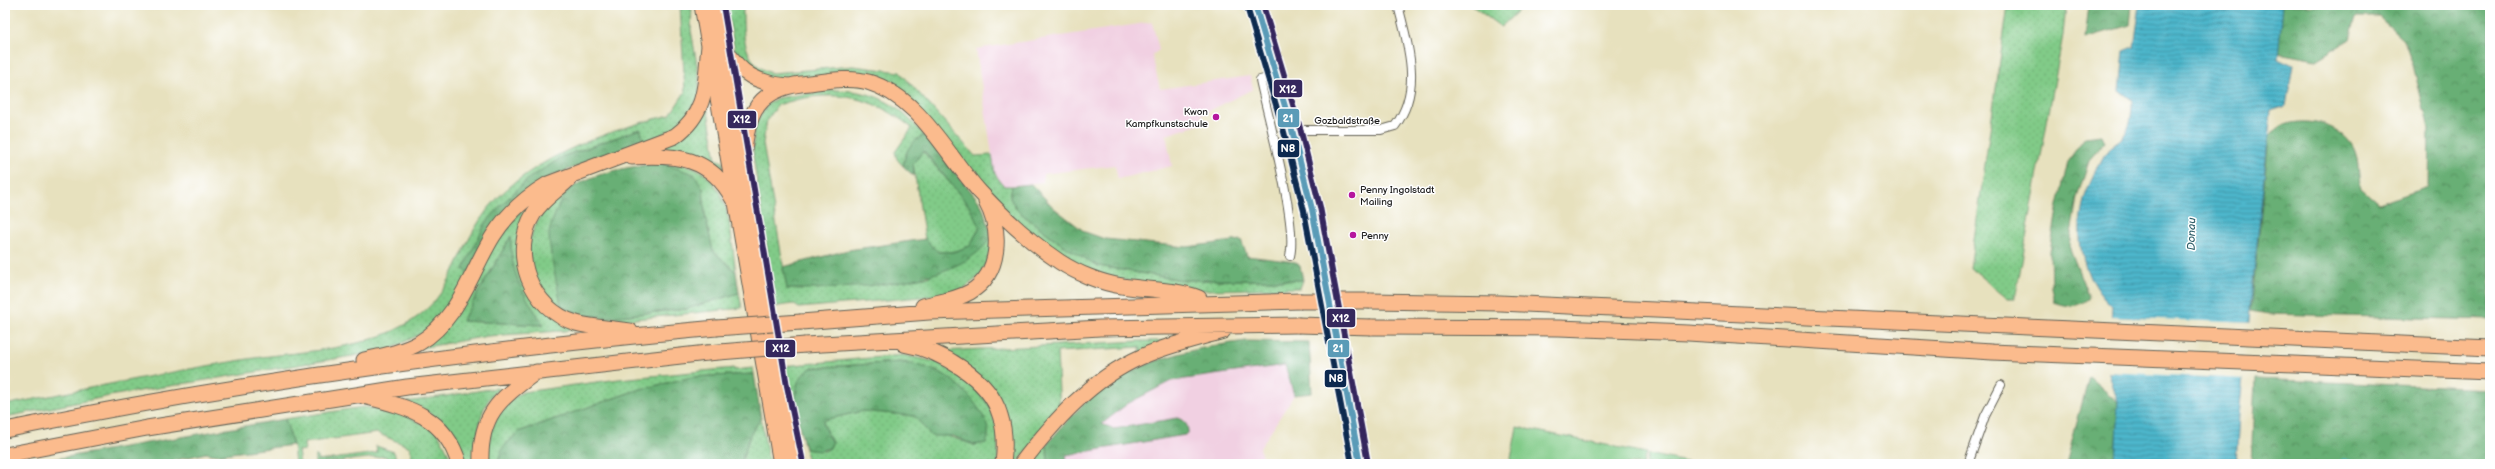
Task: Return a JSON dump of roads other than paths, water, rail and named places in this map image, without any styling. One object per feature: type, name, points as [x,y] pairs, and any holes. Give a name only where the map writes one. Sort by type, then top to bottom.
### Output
[{"type":"highway","points":[[702,5],[715,43],[742,165],[786,425],[795,464]]},
{"type":"highway","points":[[715,5],[715,43],[738,207],[781,464]]},
{"type":"highway","points":[[715,43],[751,78],[770,84],[790,86],[859,80],[887,90],[915,112],[981,193],[1019,232],[1037,247],[1076,270],[1120,286],[1183,292],[1199,298]]},
{"type":"highway","points":[[274,383],[390,354],[419,343],[451,313],[464,294],[492,237],[503,221],[532,193],[548,184],[571,177],[675,136],[688,126],[702,102],[715,43]]},
{"type":"highway","points":[[742,165],[746,133],[752,112],[772,94],[790,86]]},
{"type":"highway","points":[[620,158],[669,157],[702,165],[721,179],[738,207]]},
{"type":"highway","points":[[571,177],[542,203],[526,230],[522,252],[526,272],[544,304],[566,319],[576,323],[639,332]]},
{"type":"highway","points":[[908,309],[954,299],[970,292],[986,275],[995,257],[997,239],[990,210],[981,193]]},
{"type":"highway","points":[[338,368],[639,332],[908,309],[1199,298],[1232,302]]},
{"type":"highway","points":[[800,319],[929,312],[1232,302],[1370,301],[1500,303],[1994,327],[2490,348]]},
{"type":"highway","points":[[5,455],[147,428],[356,395],[537,372],[707,353],[805,345],[1100,328],[1298,325],[1559,328],[1688,333],[1992,352],[2490,372]]},
{"type":"highway","points":[[5,430],[155,402],[274,383],[481,354],[716,326]]},
{"type":"highway","points":[[1021,464],[1071,406],[1108,377],[1141,357],[1161,349],[1242,326]]},
{"type":"highway","points":[[884,340],[923,347],[954,363],[974,379],[990,396],[1001,415],[1004,451],[1003,464]]},
{"type":"highway","points":[[482,464],[483,436],[488,417],[500,400],[537,372]]},
{"type":"highway","points":[[356,395],[402,406],[429,419],[443,432],[450,442],[459,464]]},
{"type":"highway","points":[[786,425],[799,464]]},
{"type":"highway","points":[[777,440],[777,464]]},
{"type":"street","points":[[1255,5],[1292,130],[1314,217],[1360,464]]},
{"type":"street","name":"Gozbaldstraße","points":[[1292,130],[1381,130],[1395,126],[1408,97],[1412,69],[1398,5]]},
{"type":"street","points":[[1276,76],[1260,80],[1288,214],[1293,245],[1290,256]]},
{"type":"street","points":[[1968,464],[1985,416],[2001,385]]},
{"type":"water","name":"Donau","points":[[2140,5],[2283,5],[2278,58],[2293,65],[2286,106],[2271,111],[2239,416],[2236,464],[2115,464],[2118,402],[2108,370],[2112,307],[2099,292],[2089,276],[2083,258],[2080,240],[2080,222],[2083,204],[2097,168],[2106,152],[2112,145],[2122,138],[2129,125],[2132,100],[2120,91],[2124,51],[2134,47]]},
{"type":"waterway","points":[[2335,464],[2344,460],[2360,464]]},
{"type":"place","name":"Kwon Kampfkunstschule","points":[[1216,117]]},
{"type":"place","name":"Penny Ingolstadt Mailing","points":[[1352,195]]},
{"type":"place","name":"Penny","points":[[1353,235]]}]
